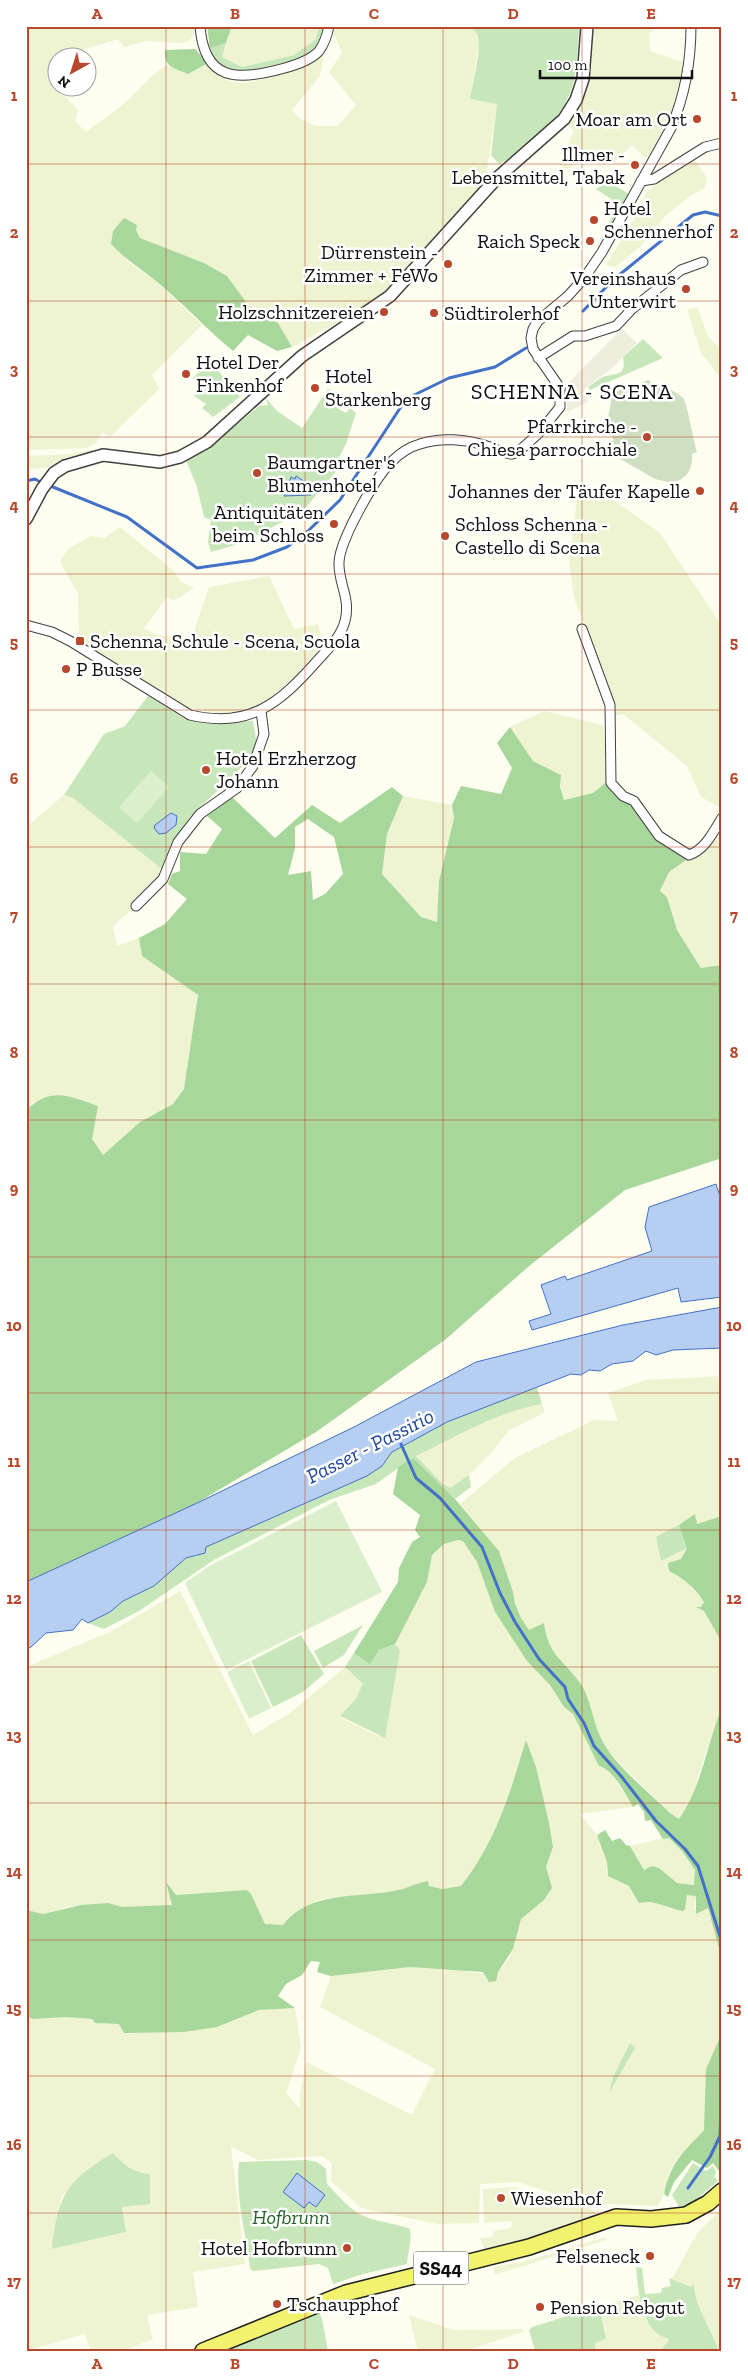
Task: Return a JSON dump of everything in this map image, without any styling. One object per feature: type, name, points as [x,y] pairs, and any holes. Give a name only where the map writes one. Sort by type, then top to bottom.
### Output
[{"type":"main road","name":"SS44","points":[[203,2351],[346,2293],[529,2247],[616,2217],[651,2219],[686,2215],[708,2203],[722,2191]]},
{"type":"street","points":[[200,26],[201,42],[205,54],[220,70],[241,78],[275,71],[305,61],[318,52],[326,40],[329,26]]},
{"type":"street","points":[[26,519],[34,500],[50,478],[65,466],[103,455],[152,462],[180,457],[207,442],[302,356],[390,296],[496,179],[564,119],[576,100],[583,79],[587,26]]},
{"type":"street","points":[[26,625],[52,632],[70,641],[190,715],[208,719],[261,712],[276,703],[308,672],[341,632],[347,608],[345,589],[340,573],[340,551],[365,502],[391,462],[418,444],[442,440],[475,443],[512,454],[526,446],[557,413],[560,407],[560,388],[536,353],[531,338],[535,325],[568,296],[585,277],[602,252],[672,128],[682,104],[688,80],[691,26]]},
{"type":"street","points":[[641,181],[654,178],[705,147],[722,143]]},
{"type":"street","points":[[536,353],[571,337],[585,336],[616,326],[632,309],[681,270],[703,262]]},
{"type":"street","points":[[582,629],[610,705],[611,783],[623,796],[634,801],[659,836],[689,855],[696,853],[705,845],[722,818]]},
{"type":"street","points":[[136,906],[163,879],[178,842],[200,814],[238,788],[253,766],[264,734],[261,712]]},
{"type":"green space","points":[[26,26],[194,26],[194,33],[189,41],[180,43],[146,41],[124,47],[118,39],[90,48],[48,48],[48,98],[67,98],[78,110],[75,121],[86,132],[124,104],[154,74],[167,65],[188,74],[206,64],[218,76],[232,82],[247,83],[300,69],[324,55],[320,76],[292,110],[299,118],[316,126],[338,126],[356,105],[329,72],[342,53],[333,33],[333,26],[457,26],[473,29],[477,33],[479,43],[470,99],[497,104],[485,183],[389,290],[357,312],[292,347],[278,323],[249,306],[227,276],[204,263],[140,238],[136,230],[127,261],[156,281],[202,325],[152,375],[159,389],[110,437],[102,432],[96,443],[86,448],[26,450]]},
{"type":"green space","points":[[207,26],[232,26],[226,43],[210,48]]},
{"type":"green space","points":[[232,26],[319,26],[316,39],[294,55],[242,67],[222,57]]},
{"type":"green space","points":[[319,26],[326,26],[320,42],[306,56],[297,60],[258,69],[238,72],[230,70],[222,66],[215,59],[210,48],[226,43],[222,57],[242,67],[294,55],[316,39]]},
{"type":"green space","points":[[457,26],[579,26],[575,77],[571,91],[559,114],[532,143],[499,164],[491,155],[497,104],[470,99],[477,64],[478,37],[472,29]]},
{"type":"green space","points":[[594,26],[655,26],[652,32],[649,33],[650,51],[683,62],[681,76],[669,121],[651,154],[645,158],[632,145],[615,162],[604,164],[584,161],[566,169],[559,164],[574,131],[568,125],[583,100],[587,88],[591,68]]},
{"type":"green space","points":[[195,49],[205,60],[206,64],[188,74],[170,66],[166,60],[165,50]]},
{"type":"green space","points":[[694,158],[707,178],[705,188],[693,194],[665,216],[641,246],[615,267],[606,265],[635,217],[647,191],[653,188],[661,177]]},
{"type":"green space","points":[[607,181],[629,194],[609,228],[606,226],[620,205],[596,189]]},
{"type":"green space","points":[[124,218],[137,225],[136,230],[140,238],[204,263],[227,276],[249,306],[278,323],[292,347],[277,351],[248,335],[233,351],[166,289],[111,244],[113,231]]},
{"type":"green space","points":[[697,307],[708,336],[722,351],[722,379],[701,353],[687,310]]},
{"type":"green space","points":[[643,339],[663,358],[590,390],[588,387],[601,378],[620,372],[624,363],[623,357]]},
{"type":"green space","points":[[210,361],[240,397],[213,417],[202,408],[206,404],[194,396],[202,388],[193,378]]},
{"type":"green space","points":[[648,380],[671,390],[683,398],[697,452],[692,454],[688,473],[682,479],[672,483],[655,479],[617,457],[608,418],[612,396],[618,391]]},
{"type":"green space","points":[[328,389],[337,395],[332,405],[346,413],[350,408],[356,413],[346,444],[335,465],[339,468],[303,511],[242,543],[211,552],[208,542],[211,520],[204,517],[197,487],[186,460],[219,439],[259,406],[268,405],[265,397],[277,411],[302,428]]},
{"type":"green space","points":[[95,451],[45,468],[26,469],[26,456],[70,454]]},
{"type":"green space","points":[[596,488],[659,532],[722,626],[722,808],[701,797],[687,766],[623,714],[614,716],[615,707],[574,598],[569,562],[577,498]]},
{"type":"green space","points":[[120,527],[175,572],[181,582],[194,588],[174,601],[167,597],[144,628],[154,634],[183,639],[192,637],[209,587],[269,576],[294,629],[318,624],[323,644],[298,674],[263,704],[234,712],[216,713],[190,708],[90,647],[79,635],[78,594],[60,562],[68,549],[91,536],[104,538]]},
{"type":"green space","points":[[148,696],[185,719],[209,723],[253,721],[257,744],[246,763],[189,818],[171,847],[163,870],[73,798],[64,795],[104,734],[125,726]]},
{"type":"green space","points":[[544,711],[603,725],[610,779],[593,793],[564,800],[560,787],[561,775],[533,761],[510,727]]},
{"type":"green space","points":[[510,727],[533,761],[561,775],[560,787],[564,800],[593,793],[610,779],[634,801],[649,824],[682,852],[696,853],[669,872],[660,891],[667,897],[677,930],[701,968],[722,965],[722,1158],[625,1190],[528,1267],[446,1339],[316,1432],[195,1504],[26,1582],[26,1110],[44,1098],[61,1095],[98,1106],[92,1139],[103,1155],[140,1122],[173,1104],[184,1089],[198,995],[142,956],[139,938],[165,924],[187,899],[168,884],[172,874],[180,871],[180,852],[206,854],[222,829],[207,816],[232,797],[275,838],[312,805],[340,823],[392,787],[403,796],[387,834],[382,874],[421,917],[437,922],[439,881],[454,818],[452,805],[461,786],[501,794],[512,768],[497,743]],"holes":[[[308,819],[334,837],[343,874],[325,894],[313,900],[311,871],[288,875],[295,848],[295,827]]]},
{"type":"green space","points":[[151,771],[169,787],[137,823],[119,807]]},
{"type":"green space","points":[[64,795],[73,798],[163,870],[163,879],[113,926],[117,946],[139,938],[142,956],[198,995],[184,1089],[173,1104],[140,1122],[103,1155],[92,1139],[98,1106],[34,1102],[26,1110],[26,1069],[28,1067],[26,1062],[26,827]]},
{"type":"green space","points":[[403,796],[452,805],[454,818],[439,881],[437,922],[421,917],[382,874],[387,834]]},
{"type":"green space","points":[[722,818],[722,965],[702,968],[677,930],[667,897],[660,891],[669,872],[696,853]]},
{"type":"green space","points":[[722,1376],[722,1516],[697,1524],[694,1514],[687,1548],[681,1559],[669,1571],[685,1580],[698,1592],[704,1602],[701,1607],[697,1608],[704,1611],[722,1643],[722,1707],[697,1779],[695,1792],[679,1819],[670,1813],[608,1751],[601,1739],[581,1685],[557,1659],[550,1648],[544,1623],[529,1630],[521,1618],[499,1551],[460,1504],[515,1458],[594,1420],[618,1421],[608,1393],[646,1380]]},
{"type":"green space","points":[[537,1387],[542,1404],[493,1419],[416,1456],[442,1483],[450,1488],[469,1475],[471,1487],[455,1499],[412,1458],[376,1484],[329,1500],[214,1560],[139,1611],[104,1629],[88,1623],[110,1612],[123,1601],[154,1586],[186,1558],[197,1556],[206,1547],[367,1476],[382,1466],[392,1452],[447,1421]]},
{"type":"green space","points":[[542,1404],[545,1412],[508,1431],[493,1451],[469,1475],[450,1488],[442,1483],[416,1456],[479,1424],[516,1409]]},
{"type":"green space","points":[[413,1458],[455,1499],[499,1551],[521,1618],[529,1630],[544,1623],[549,1643],[553,1650],[584,1689],[599,1734],[607,1749],[633,1778],[670,1813],[679,1819],[699,1779],[722,1707],[722,1959],[708,1908],[696,1914],[696,1896],[687,1895],[683,1911],[651,1902],[639,1903],[629,1886],[608,1876],[607,1862],[597,1835],[605,1830],[612,1841],[620,1838],[626,1845],[630,1846],[644,1870],[652,1866],[659,1868],[677,1883],[694,1885],[695,1870],[682,1851],[669,1838],[663,1839],[651,1820],[645,1821],[644,1812],[638,1804],[633,1807],[623,1789],[610,1772],[599,1766],[573,1714],[564,1707],[550,1685],[527,1661],[495,1612],[477,1562],[463,1541],[458,1540],[444,1544],[432,1555],[427,1582],[395,1644],[379,1650],[370,1664],[354,1653],[398,1582],[399,1568],[412,1542],[420,1537],[415,1530],[420,1515],[393,1494],[398,1467]]},
{"type":"green space","points":[[336,1501],[382,1592],[226,1670],[185,1583],[209,1566]]},
{"type":"green space","points":[[695,1514],[697,1524],[722,1516],[722,1643],[704,1611],[696,1607],[701,1607],[704,1602],[701,1597],[689,1584],[669,1571],[668,1563],[681,1559],[687,1548],[679,1525]]},
{"type":"green space","points":[[679,1525],[687,1548],[661,1561],[656,1537]]},
{"type":"green space","points":[[459,1540],[463,1541],[477,1562],[495,1612],[527,1661],[550,1685],[564,1707],[573,1714],[599,1766],[605,1767],[612,1775],[633,1807],[580,1814],[597,1835],[607,1862],[606,1872],[629,1886],[646,1901],[662,1903],[670,1909],[685,1909],[687,1895],[696,1896],[694,1910],[708,1907],[722,1959],[722,2033],[704,2130],[678,2158],[669,2172],[664,2194],[658,2206],[584,2203],[518,2182],[480,2184],[479,2223],[437,2224],[361,2208],[331,2181],[332,2163],[322,2156],[257,2160],[231,2146],[245,2264],[193,2272],[198,2307],[147,2315],[153,2339],[123,2351],[91,2351],[84,2334],[26,2351],[26,2016],[33,2019],[66,2017],[92,2019],[95,2023],[218,2027],[259,2010],[295,2008],[301,2047],[286,2093],[300,2109],[300,2095],[306,2062],[412,2115],[435,2069],[320,2007],[331,1976],[410,1967],[459,1969],[476,1973],[498,1972],[510,1957],[521,1919],[544,1900],[546,1867],[553,1847],[536,1767],[526,1741],[499,1823],[488,1847],[461,1886],[442,1889],[429,1886],[428,1881],[396,1891],[322,1899],[283,1925],[265,1925],[251,1894],[247,1890],[176,1895],[173,1892],[173,1905],[160,1907],[123,1907],[108,1903],[67,1907],[43,1915],[26,1910],[26,1667],[112,1631],[180,1591],[253,1735],[290,1713],[345,1667],[363,1684],[355,1700],[340,1717],[378,1736],[400,1650],[395,1644],[398,1634],[427,1582],[432,1555],[444,1544]],"holes":[[[113,2153],[125,2166],[141,2174],[122,2207],[126,2232],[52,2249],[61,2198],[68,2189]]]},
{"type":"green space","points":[[363,1625],[344,1655],[323,1668],[314,1651]]},
{"type":"green space","points":[[301,1635],[324,1674],[303,1692],[273,1707],[251,1661]]},
{"type":"green space","points":[[395,1644],[400,1650],[385,1738],[340,1716],[355,1700],[363,1684],[345,1667],[354,1653],[370,1663],[379,1650]]},
{"type":"green space","points":[[249,1661],[271,1708],[249,1719],[227,1672]]},
{"type":"green space","points":[[526,1740],[536,1767],[549,1823],[553,1847],[546,1867],[552,1888],[544,1900],[521,1919],[513,1949],[498,1972],[496,1981],[489,1982],[483,1972],[410,1967],[331,1976],[317,1972],[320,1962],[311,1961],[302,1975],[286,1984],[278,1996],[295,2008],[259,2010],[217,2027],[184,2032],[124,2033],[119,2024],[95,2023],[92,2019],[66,2017],[33,2019],[26,2016],[26,1910],[43,1914],[81,1905],[108,1903],[123,1907],[172,1905],[166,1882],[176,1895],[247,1890],[251,1894],[265,1924],[283,1925],[306,1906],[320,1901],[394,1891],[428,1881],[429,1886],[442,1889],[461,1886],[484,1852],[493,1834],[501,1816]]},
{"type":"green space","points":[[668,1837],[682,1851],[695,1870],[694,1885],[677,1883],[659,1868],[644,1870],[630,1846]]},
{"type":"green space","points":[[722,2033],[722,2162],[719,2171],[713,2163],[707,2168],[692,2160],[674,2182],[668,2197],[664,2194],[674,2165],[704,2130],[706,2069]]},
{"type":"green space","points":[[630,2043],[635,2048],[609,2093],[613,2077]]},
{"type":"green space","points":[[113,2153],[129,2168],[150,2174],[150,2204],[122,2207],[126,2232],[52,2249],[57,2215],[67,2191],[84,2172]]},
{"type":"green space","name":"Hofbrunn","points":[[307,2160],[317,2162],[326,2169],[327,2184],[355,2211],[375,2220],[410,2229],[407,2264],[363,2274],[333,2284],[328,2268],[319,2264],[253,2271],[250,2269],[238,2189],[239,2162]]},
{"type":"green space","points":[[693,2163],[706,2171],[713,2166],[716,2172],[714,2177],[718,2181],[693,2202],[679,2207],[672,2195]]},
{"type":"green space","points":[[516,2187],[564,2204],[583,2205],[593,2210],[595,2215],[537,2237],[484,2249],[480,2238],[492,2237],[494,2231],[511,2228],[512,2221],[484,2223],[483,2189]]},
{"type":"green space","points":[[722,2209],[722,2351],[716,2351],[718,2348],[697,2302],[693,2285],[691,2287],[672,2279],[698,2232]]},
{"type":"green space","points":[[606,2237],[606,2240],[494,2275],[494,2267],[526,2261]]},
{"type":"green space","points":[[636,2267],[642,2268],[645,2294],[661,2293],[662,2288],[671,2286],[669,2278],[691,2287],[693,2284],[697,2302],[718,2348],[715,2351],[660,2351],[668,2342],[668,2338],[659,2335],[647,2319],[640,2298]]},
{"type":"green space","points":[[639,2295],[646,2321],[668,2337],[668,2342],[660,2351],[591,2351],[595,2349],[595,2343],[606,2332],[600,2306]]},
{"type":"green space","points":[[600,2306],[606,2339],[595,2343],[595,2349],[591,2351],[535,2351],[529,2330],[532,2327]]},
{"type":"green space","points":[[318,2310],[322,2319],[328,2351],[204,2351]]},
{"type":"green space","points":[[409,2315],[454,2330],[522,2329],[523,2332],[465,2351],[418,2351]]},
{"type":"shaded area","points":[[622,329],[637,343],[611,369],[584,389],[588,402],[567,412],[567,395],[564,387]]},
{"type":"water","points":[[296,476],[308,484],[311,495],[284,496],[291,477],[295,479]]},
{"type":"water","points":[[171,813],[177,816],[176,825],[166,833],[159,834],[154,828],[155,825]]},
{"type":"water","points":[[716,1184],[722,1202],[722,1297],[681,1302],[678,1288],[532,1330],[529,1321],[551,1314],[541,1285],[565,1276],[567,1280],[652,1251],[645,1227],[649,1207]]},
{"type":"water","name":"Passer - Passirio","points":[[722,1307],[722,1348],[673,1350],[656,1355],[646,1351],[633,1361],[612,1364],[600,1371],[589,1370],[581,1375],[571,1374],[447,1422],[392,1452],[382,1466],[367,1476],[206,1547],[205,1553],[186,1558],[154,1586],[123,1601],[110,1612],[88,1623],[82,1619],[73,1630],[46,1633],[31,1647],[26,1649],[26,1582],[195,1504],[354,1427],[476,1362],[623,1325]]},
{"type":"water","points":[[297,2173],[325,2195],[316,2207],[309,2202],[304,2208],[283,2192]]},
{"type":"waterway","points":[[583,311],[613,280],[693,215],[705,212],[722,216]]},
{"type":"waterway","points":[[48,485],[127,517],[197,568],[253,560],[287,547],[308,531],[340,500],[406,399],[449,378],[495,367],[526,348]]},
{"type":"waterway","points":[[26,481],[35,479],[42,483]]},
{"type":"waterway","name":"Passer - Passirio","points":[[401,1444],[416,1478],[440,1498],[482,1547],[500,1593],[515,1622],[539,1659],[565,1687],[568,1699],[584,1723],[594,1746],[621,1776],[656,1821],[685,1849],[698,1866],[722,1943]]},
{"type":"waterway","points":[[688,2188],[710,2157],[720,2136],[722,2088]]},
{"type":"place","name":"Moar am Ort","points":[[697,119]]},
{"type":"place","name":"Illmer - Lebensmittel, Tabak","points":[[635,165]]},
{"type":"place","name":"Hotel Schennerhof","points":[[594,220]]},
{"type":"place","name":"Raich Speck","points":[[590,241]]},
{"type":"place","name":"Dürrenstein - Zimmer + FeWo","points":[[448,264]]},
{"type":"place","name":"Vereinshaus Unterwirt","points":[[686,289]]},
{"type":"place","name":"Holzschnitzereien","points":[[384,312]]},
{"type":"place","name":"Südtirolerhof","points":[[434,313]]},
{"type":"place","name":"Hotel Der Finkenhof","points":[[186,374]]},
{"type":"place","name":"Hotel Starkenberg","points":[[315,388]]},
{"type":"place","name":"Pfarrkirche - Chiesa parrocchiale","points":[[647,437]]},
{"type":"place","name":"Baumgartner's Blumenhotel","points":[[257,473]]},
{"type":"place","name":"Johannes der Täufer Kapelle","points":[[700,491]]},
{"type":"place","name":"Antiquitäten beim Schloss","points":[[334,524]]},
{"type":"place","name":"Schloss Schenna - Castello di Scena","points":[[445,536]]},
{"type":"place","name":"Schenna, Schule - Scena, Scuola","points":[[80,641]]},
{"type":"place","name":"P Busse","points":[[66,669]]},
{"type":"place","name":"Hotel Erzherzog Johann","points":[[206,770]]},
{"type":"place","name":"Wiesenhof","points":[[501,2198]]},
{"type":"place","name":"Hotel Hofbrunn","points":[[347,2248]]},
{"type":"place","name":"Felseneck","points":[[650,2256]]},
{"type":"place","name":"Tschaupphof","points":[[277,2304]]},
{"type":"place","name":"Pension Rebgut","points":[[540,2307]]},
{"type":"district","name":"SCHENNA - SCENA","points":[[572,391]]}]
